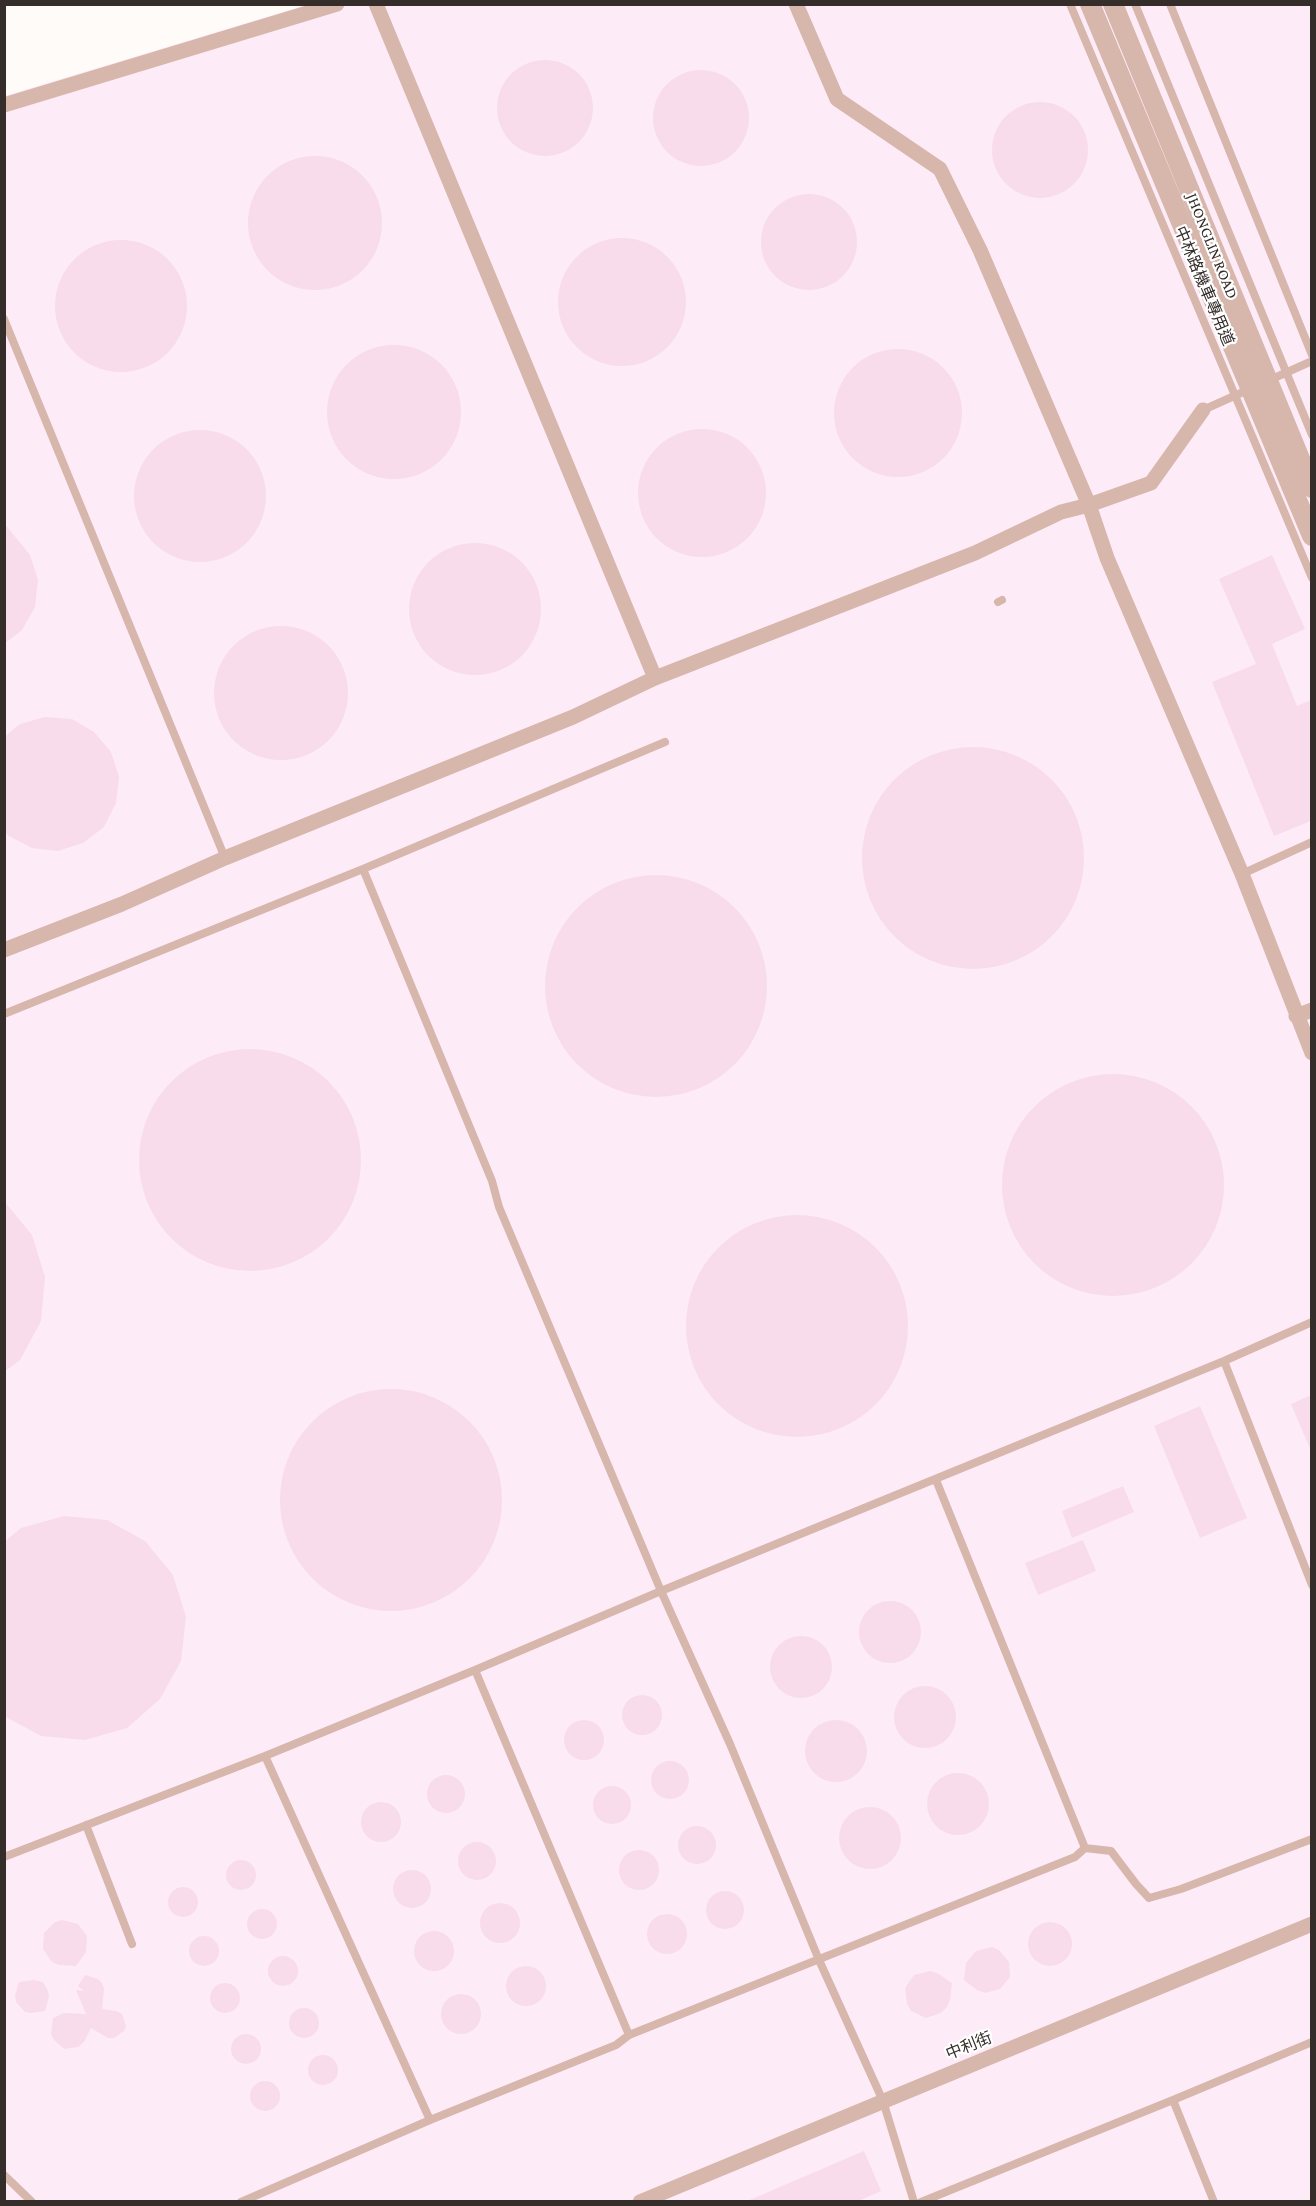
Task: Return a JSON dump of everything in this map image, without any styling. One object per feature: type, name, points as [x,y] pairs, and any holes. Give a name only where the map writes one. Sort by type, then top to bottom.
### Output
[{"type":"street","points":[[4,105],[337,4]]},
{"type":"street","points":[[376,4],[655,678]]},
{"type":"street","points":[[796,4],[837,99],[940,169],[980,250],[1089,505],[1107,558],[1242,874],[1311,1053]]},
{"type":"street","points":[[1090,4],[1311,536]]},
{"type":"street","name":"JHONGLIN ROAD","points":[[1113,4],[1311,488]]},
{"type":"street","points":[[4,950],[122,904],[225,858],[573,717],[655,678],[975,553],[1061,512],[1089,505],[1151,483],[1203,410]]},
{"type":"street","points":[[1296,1016],[1311,1010]]},
{"type":"street","name":"中利街","points":[[640,2202],[1311,1924]]},
{"type":"lane","name":"中林路機車專用道","points":[[1070,4],[1311,578]]},
{"type":"lane","points":[[1135,4],[1311,435]]},
{"type":"lane","points":[[1170,4],[1311,355]]},
{"type":"lane","points":[[4,319],[225,858]]},
{"type":"lane","points":[[1203,410],[1311,362]]},
{"type":"lane","points":[[4,1014],[363,869],[665,742]]},
{"type":"lane","points":[[1242,874],[1311,842]]},
{"type":"lane","points":[[363,869],[492,1181],[499,1207],[661,1591],[730,1744],[819,1960],[883,2101],[914,2202]]},
{"type":"lane","points":[[4,1857],[265,1756],[1224,1361],[1311,1322]]},
{"type":"lane","points":[[1224,1361],[1311,1585]]},
{"type":"lane","points":[[936,1480],[1085,1848]]},
{"type":"lane","points":[[475,1670],[629,2035]]},
{"type":"lane","points":[[265,1756],[430,2120]]},
{"type":"lane","points":[[86,1825],[132,1944]]},
{"type":"lane","points":[[241,2202],[430,2120],[616,2044],[629,2035],[1075,1857],[1085,1848],[1111,1851],[1149,1898],[1181,1889],[1311,1839]]},
{"type":"lane","points":[[921,2202],[1311,2042]]},
{"type":"lane","points":[[1173,2100],[1214,2202]]},
{"type":"lane","points":[[4,2175],[32,2202]]},
{"type":"shaded area","points":[[306,5],[1311,5],[1311,2201],[5,2201],[4,96]]},
{"type":"building","points":[[545,60],[563,64],[579,74],[589,90],[593,108],[589,126],[579,142],[563,152],[545,156],[527,152],[511,142],[501,126],[497,108],[501,90],[511,74],[527,64]]},
{"type":"building","points":[[701,70],[719,74],[735,84],[745,100],[749,118],[745,136],[735,152],[719,162],[701,166],[683,162],[667,152],[657,136],[653,118],[657,100],[667,84],[683,74]]},
{"type":"building","points":[[1040,102],[1058,106],[1074,116],[1084,132],[1088,150],[1084,168],[1074,184],[1058,194],[1040,198],[1022,194],[1006,184],[996,168],[992,150],[996,132],[1006,116],[1022,106]]},
{"type":"building","points":[[315,156],[340,162],[362,176],[376,198],[382,223],[376,248],[362,270],[340,284],[315,290],[290,284],[268,270],[254,248],[248,223],[254,198],[268,176],[290,162]]},
{"type":"building","points":[[809,194],[827,198],[843,208],[853,224],[857,242],[853,260],[843,276],[827,286],[809,290],[791,286],[775,276],[765,260],[761,242],[765,224],[775,208],[791,198]]},
{"type":"building","points":[[622,238],[647,242],[668,256],[682,277],[686,302],[682,327],[668,348],[647,362],[622,366],[597,362],[576,348],[562,327],[558,302],[562,277],[576,256],[597,242]]},
{"type":"building","points":[[121,240],[146,245],[168,259],[182,281],[187,306],[182,331],[168,353],[146,367],[121,372],[96,367],[74,353],[60,331],[55,306],[60,281],[74,259],[96,245]]},
{"type":"building","points":[[394,345],[419,351],[441,365],[455,387],[461,412],[455,437],[441,459],[419,473],[394,479],[369,473],[347,459],[333,437],[327,412],[333,387],[347,365],[369,351]]},
{"type":"building","points":[[898,349],[923,353],[944,367],[958,388],[962,413],[958,438],[944,459],[923,473],[898,477],[873,473],[852,459],[838,438],[834,413],[838,388],[852,367],[873,353]]},
{"type":"building","points":[[702,429],[727,433],[748,447],[762,468],[766,493],[762,518],[748,539],[727,553],[702,557],[677,553],[656,539],[642,518],[638,493],[642,468],[656,447],[677,433]]},
{"type":"building","points":[[200,430],[225,435],[247,449],[261,471],[266,496],[261,521],[247,543],[225,557],[200,562],[175,557],[153,543],[139,521],[134,496],[139,471],[153,449],[175,435]]},
{"type":"building","points":[[4,523],[30,555],[38,580],[35,607],[22,630],[4,644]]},
{"type":"building","points":[[475,543],[500,548],[522,562],[536,584],[541,609],[536,634],[522,656],[500,670],[475,675],[450,670],[428,656],[414,634],[409,609],[414,584],[428,562],[450,548]]},
{"type":"building","points":[[1272,555],[1305,629],[1272,644],[1297,706],[1311,700],[1311,821],[1274,836],[1212,682],[1256,664],[1219,579]]},
{"type":"building","points":[[281,626],[306,632],[328,646],[342,668],[348,693],[342,718],[328,740],[306,754],[281,760],[256,754],[234,740],[220,718],[214,693],[220,668],[234,646],[256,632]]},
{"type":"building","points":[[45,717],[72,719],[94,732],[111,752],[119,777],[116,803],[104,827],[83,843],[58,851],[32,848],[4,831],[4,737],[20,724]]},
{"type":"building","points":[[973,747],[995,749],[1015,755],[1043,772],[1059,788],[1076,816],[1082,836],[1084,858],[1082,880],[1076,900],[1059,928],[1043,944],[1015,961],[995,967],[973,969],[951,967],[931,961],[903,944],[887,928],[870,900],[864,880],[862,858],[864,836],[870,816],[887,788],[903,772],[931,755],[951,749]]},
{"type":"building","points":[[656,875],[678,877],[698,883],[726,900],[742,916],[759,944],[765,964],[767,986],[765,1008],[759,1028],[742,1056],[726,1072],[698,1089],[678,1095],[656,1097],[634,1095],[614,1089],[586,1072],[570,1056],[553,1028],[547,1008],[545,986],[547,964],[553,944],[570,916],[586,900],[614,883],[634,877]]},
{"type":"building","points":[[250,1049],[272,1051],[292,1057],[320,1074],[336,1090],[353,1118],[359,1138],[361,1160],[359,1182],[353,1202],[336,1230],[320,1246],[292,1263],[272,1269],[250,1271],[228,1269],[208,1263],[180,1246],[164,1230],[147,1202],[141,1182],[139,1160],[141,1138],[147,1118],[164,1090],[180,1074],[208,1057],[228,1051]]},
{"type":"building","points":[[1113,1074],[1135,1076],[1155,1082],[1183,1099],[1199,1115],[1216,1143],[1222,1163],[1224,1185],[1222,1207],[1216,1227],[1199,1255],[1183,1271],[1155,1288],[1135,1294],[1113,1296],[1091,1294],[1071,1288],[1043,1271],[1027,1255],[1010,1227],[1004,1207],[1002,1185],[1004,1163],[1010,1143],[1027,1115],[1043,1099],[1071,1082],[1091,1076]]},
{"type":"building","points":[[4,1201],[32,1235],[45,1277],[41,1321],[20,1360],[4,1372]]},
{"type":"building","points":[[797,1215],[819,1217],[839,1223],[867,1240],[883,1256],[900,1284],[906,1304],[908,1326],[906,1348],[900,1368],[883,1396],[867,1412],[839,1429],[819,1435],[797,1437],[775,1435],[755,1429],[727,1412],[711,1396],[694,1368],[688,1348],[686,1326],[688,1304],[694,1284],[711,1256],[727,1240],[755,1223],[775,1217]]},
{"type":"building","points":[[391,1389],[413,1391],[433,1397],[461,1414],[477,1430],[494,1458],[500,1478],[502,1500],[500,1522],[494,1542],[477,1570],[461,1586],[433,1603],[413,1609],[391,1611],[369,1609],[349,1603],[321,1586],[305,1570],[288,1542],[282,1522],[280,1500],[282,1478],[288,1458],[305,1430],[321,1414],[349,1397],[369,1391]]},
{"type":"building","points":[[1311,1395],[1311,1451],[1291,1404]]},
{"type":"building","points":[[1200,1406],[1247,1518],[1200,1538],[1154,1426]]},
{"type":"building","points":[[1123,1486],[1134,1512],[1072,1538],[1062,1511]]},
{"type":"building","points":[[64,1516],[107,1520],[145,1541],[173,1575],[186,1617],[181,1661],[160,1699],[127,1728],[85,1740],[41,1736],[4,1716],[4,1542],[21,1528]]},
{"type":"building","points":[[1083,1540],[1096,1571],[1038,1595],[1025,1563]]},
{"type":"building","points":[[884,1601],[896,1601],[912,1610],[919,1620],[921,1632],[919,1644],[912,1654],[896,1663],[884,1663],[873,1658],[864,1649],[859,1638],[859,1626],[864,1615],[873,1606]]},
{"type":"building","points":[[795,1636],[807,1636],[823,1645],[830,1655],[832,1667],[830,1679],[823,1689],[807,1698],[795,1698],[784,1693],[775,1684],[770,1673],[770,1661],[775,1650],[784,1641]]},
{"type":"building","points":[[919,1686],[931,1686],[947,1695],[954,1705],[956,1717],[954,1729],[947,1739],[931,1748],[919,1748],[908,1743],[899,1734],[894,1723],[894,1711],[899,1700],[908,1691]]},
{"type":"building","points":[[642,1695],[656,1701],[662,1715],[656,1729],[642,1735],[628,1729],[622,1715],[628,1701]]},
{"type":"building","points":[[584,1720],[598,1726],[604,1740],[598,1754],[584,1760],[570,1754],[564,1740],[570,1726]]},
{"type":"building","points":[[830,1720],[842,1720],[858,1729],[865,1739],[867,1751],[865,1763],[858,1773],[842,1782],[830,1782],[819,1777],[810,1768],[805,1757],[805,1745],[810,1734],[819,1725]]},
{"type":"building","points":[[670,1761],[684,1766],[689,1780],[684,1794],[670,1799],[656,1794],[651,1780],[656,1766]]},
{"type":"building","points":[[952,1773],[964,1773],[980,1782],[987,1792],[989,1804],[987,1816],[980,1826],[964,1835],[952,1835],[941,1830],[932,1821],[927,1810],[927,1798],[932,1787],[941,1778]]},
{"type":"building","points":[[446,1775],[460,1780],[465,1794],[460,1808],[446,1813],[432,1808],[427,1794],[432,1780]]},
{"type":"building","points":[[612,1786],[626,1791],[631,1805],[626,1819],[612,1824],[598,1819],[593,1805],[598,1791]]},
{"type":"building","points":[[381,1802],[395,1808],[401,1822],[395,1836],[381,1842],[367,1836],[361,1822],[367,1808]]},
{"type":"building","points":[[864,1807],[876,1807],[892,1816],[899,1826],[901,1838],[899,1850],[892,1860],[876,1869],[864,1869],[853,1864],[844,1855],[839,1844],[839,1832],[844,1821],[853,1812]]},
{"type":"building","points":[[697,1826],[711,1831],[716,1845],[711,1859],[697,1864],[683,1859],[678,1845],[683,1831]]},
{"type":"building","points":[[477,1842],[491,1847],[496,1861],[491,1875],[477,1880],[463,1875],[458,1861],[463,1847]]},
{"type":"building","points":[[639,1850],[653,1856],[659,1870],[653,1884],[639,1890],[625,1884],[619,1870],[625,1856]]},
{"type":"building","points":[[241,1860],[247,1861],[255,1869],[255,1881],[247,1889],[241,1890],[235,1889],[227,1881],[226,1875],[227,1869],[235,1861]]},
{"type":"building","points":[[412,1870],[426,1875],[431,1889],[426,1903],[412,1908],[398,1903],[393,1889],[398,1875]]},
{"type":"building","points":[[183,1887],[189,1888],[197,1896],[197,1908],[189,1916],[183,1917],[177,1916],[169,1908],[168,1902],[169,1896],[177,1888]]},
{"type":"building","points":[[725,1891],[739,1896],[744,1910],[739,1924],[725,1929],[711,1924],[706,1910],[711,1896]]},
{"type":"building","points":[[500,1903],[514,1909],[520,1923],[514,1937],[500,1943],[486,1937],[480,1923],[486,1909]]},
{"type":"building","points":[[262,1909],[268,1910],[276,1918],[276,1930],[268,1938],[262,1939],[256,1938],[248,1930],[247,1924],[248,1918],[256,1910]]},
{"type":"building","points":[[667,1914],[681,1920],[687,1934],[681,1948],[667,1954],[653,1948],[647,1934],[653,1920]]},
{"type":"building","points":[[62,1920],[78,1924],[87,1936],[86,1952],[76,1966],[59,1965],[52,1962],[43,1949],[44,1933],[55,1922]]},
{"type":"building","points":[[1050,1922],[1059,1923],[1066,1928],[1071,1935],[1071,1953],[1066,1960],[1059,1965],[1050,1966],[1041,1965],[1034,1960],[1029,1953],[1028,1944],[1029,1935],[1034,1928],[1041,1923]]},
{"type":"building","points":[[434,1931],[448,1937],[454,1951],[448,1965],[434,1971],[420,1965],[414,1951],[420,1937]]},
{"type":"building","points":[[204,1936],[210,1937],[218,1945],[218,1957],[210,1965],[204,1966],[198,1965],[190,1957],[189,1951],[190,1945],[198,1937]]},
{"type":"building","points":[[992,1947],[999,1950],[1009,1962],[1010,1977],[1000,1989],[985,1993],[964,1980],[966,1963],[976,1951]]},
{"type":"building","points":[[283,1956],[289,1957],[297,1965],[297,1977],[289,1985],[283,1986],[277,1985],[269,1977],[268,1971],[269,1965],[277,1957]]},
{"type":"building","points":[[526,1966],[540,1972],[546,1986],[540,2000],[526,2006],[512,2000],[506,1986],[512,1972]]},
{"type":"building","points":[[930,1971],[952,1983],[947,2007],[941,2013],[926,2018],[911,2011],[907,2004],[905,1988],[914,1975]]},
{"type":"building","points":[[85,1975],[98,1979],[102,1983],[104,1989],[102,2009],[122,2014],[126,2026],[124,2031],[114,2038],[108,2038],[91,2028],[84,2042],[78,2047],[64,2049],[51,2034],[53,2018],[64,2013],[86,2014],[76,1990],[84,1991],[78,1986]]},
{"type":"building","points":[[33,1980],[43,1982],[48,1991],[49,1997],[45,2011],[25,2012],[16,2002],[15,1996],[19,1982]]},
{"type":"building","points":[[225,1983],[231,1984],[239,1992],[239,2004],[231,2012],[225,2013],[219,2012],[211,2004],[210,1998],[211,1992],[219,1984]]},
{"type":"building","points":[[461,1994],[475,2000],[481,2014],[475,2028],[461,2034],[447,2028],[441,2014],[447,2000]]},
{"type":"building","points":[[304,2008],[310,2009],[318,2017],[318,2029],[310,2037],[304,2038],[298,2037],[290,2029],[289,2023],[290,2017],[298,2009]]},
{"type":"building","points":[[246,2034],[252,2035],[260,2043],[260,2055],[252,2063],[246,2064],[240,2063],[232,2055],[231,2049],[232,2043],[240,2035]]},
{"type":"building","points":[[323,2055],[329,2056],[337,2064],[337,2076],[329,2084],[323,2085],[317,2084],[309,2076],[308,2070],[309,2064],[317,2056]]},
{"type":"building","points":[[265,2081],[271,2082],[279,2090],[279,2102],[271,2110],[265,2111],[259,2110],[251,2102],[250,2096],[251,2090],[259,2082]]},
{"type":"building","points":[[864,2151],[881,2191],[856,2202],[745,2202]]}]
